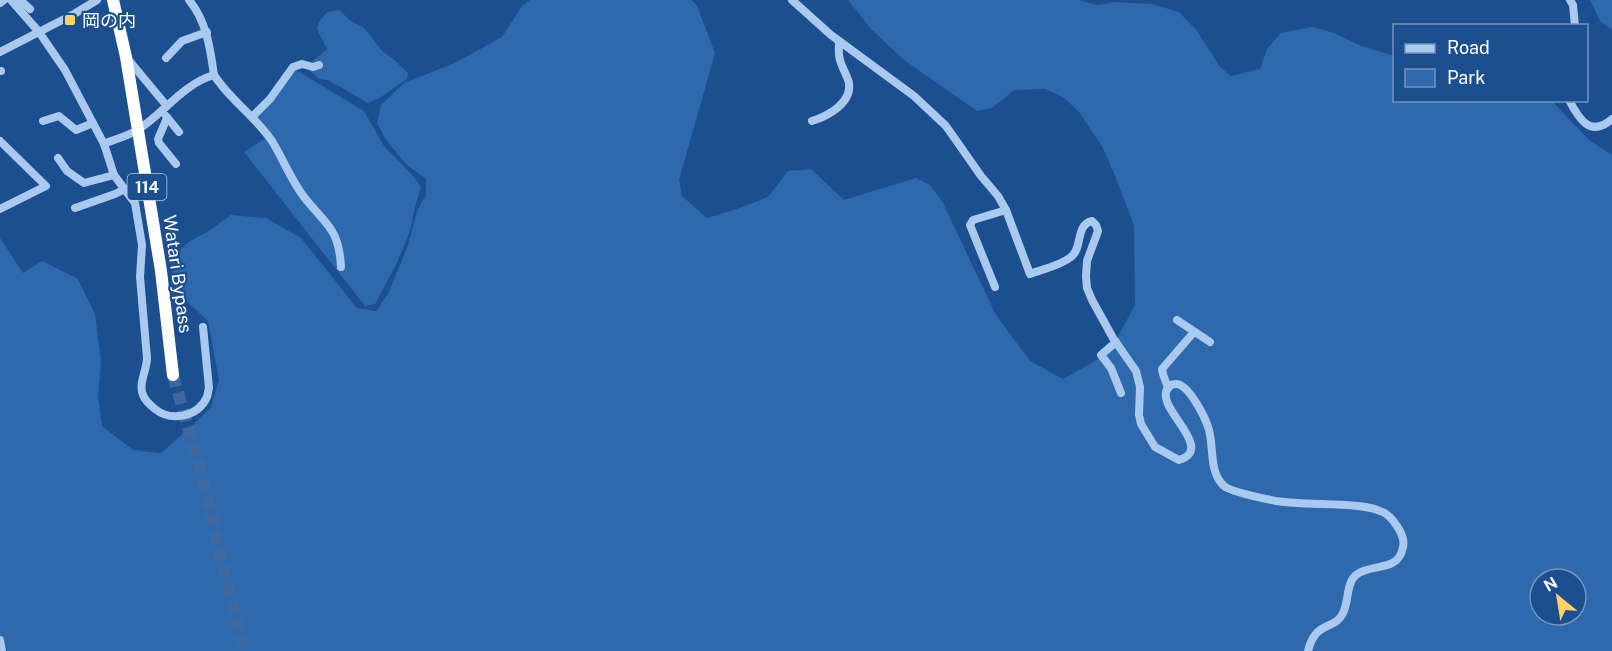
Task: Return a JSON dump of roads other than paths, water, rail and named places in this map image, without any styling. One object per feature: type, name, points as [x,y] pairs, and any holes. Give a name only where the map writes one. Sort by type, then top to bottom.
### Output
[{"type":"highway","name":"Watari Bypass","points":[[113,0],[126,57],[161,271],[173,375]]},
{"type":"street","points":[[0,3],[4,0]]},
{"type":"street","points":[[11,0],[39,32],[65,70],[104,144],[114,175],[135,203],[142,245],[140,277],[147,358],[141,389],[143,398],[148,404],[166,416],[175,418],[187,414],[199,408],[207,398],[203,327]]},
{"type":"street","points":[[20,0],[30,9]]},
{"type":"street","points":[[0,52],[97,0]]},
{"type":"street","points":[[189,0],[197,9],[207,32],[214,75],[230,96],[271,140],[303,195],[334,232],[341,267]]},
{"type":"street","points":[[792,0],[839,41],[914,96],[946,126],[998,196],[1006,210],[1030,273],[1052,267],[1070,258],[1074,254],[1085,224],[1092,221],[1096,225],[1098,231],[1087,261],[1088,288],[1092,300],[1116,342],[1136,371],[1139,380],[1141,424],[1155,447],[1179,460],[1184,459],[1190,452],[1191,444],[1188,435],[1167,402],[1168,388],[1173,384],[1178,384],[1190,392],[1209,428],[1214,468],[1218,478],[1227,488],[1277,501],[1346,505],[1380,511],[1392,519],[1399,528],[1403,540],[1404,546],[1400,556],[1388,566],[1357,574],[1352,579],[1339,620],[1315,633],[1308,651]]},
{"type":"street","points":[[1570,0],[1573,5],[1575,24]]},
{"type":"street","points":[[166,58],[182,41],[207,32]]},
{"type":"street","points":[[812,121],[838,107],[849,92],[847,78],[838,54],[839,41]]},
{"type":"street","points":[[126,57],[179,132]]},
{"type":"street","points":[[252,117],[270,99],[293,67],[302,64],[313,67],[319,65]]},
{"type":"street","points":[[104,144],[138,130],[194,84],[214,75]]},
{"type":"street","points":[[1570,102],[1577,114],[1589,126],[1595,128],[1612,119]]},
{"type":"street","points":[[43,121],[59,116],[76,130],[93,123]]},
{"type":"street","points":[[167,117],[158,139],[176,164]]},
{"type":"street","points":[[0,141],[46,186],[0,209]]},
{"type":"street","points":[[58,158],[67,171],[84,183],[114,175]]},
{"type":"street","points":[[75,208],[125,189]]},
{"type":"street","points":[[995,287],[970,225],[973,220],[1006,210]]},
{"type":"street","points":[[1177,320],[1210,342]]},
{"type":"street","points":[[1168,388],[1162,369],[1194,332]]},
{"type":"street","points":[[1116,342],[1101,355],[1111,368],[1121,393]]},
{"type":"street","points":[[0,640],[2,651]]},
{"type":"tunnel","points":[[173,375],[198,462],[244,651]]},
{"type":"place","name":"岡の内","points":[[70,20]]}]
